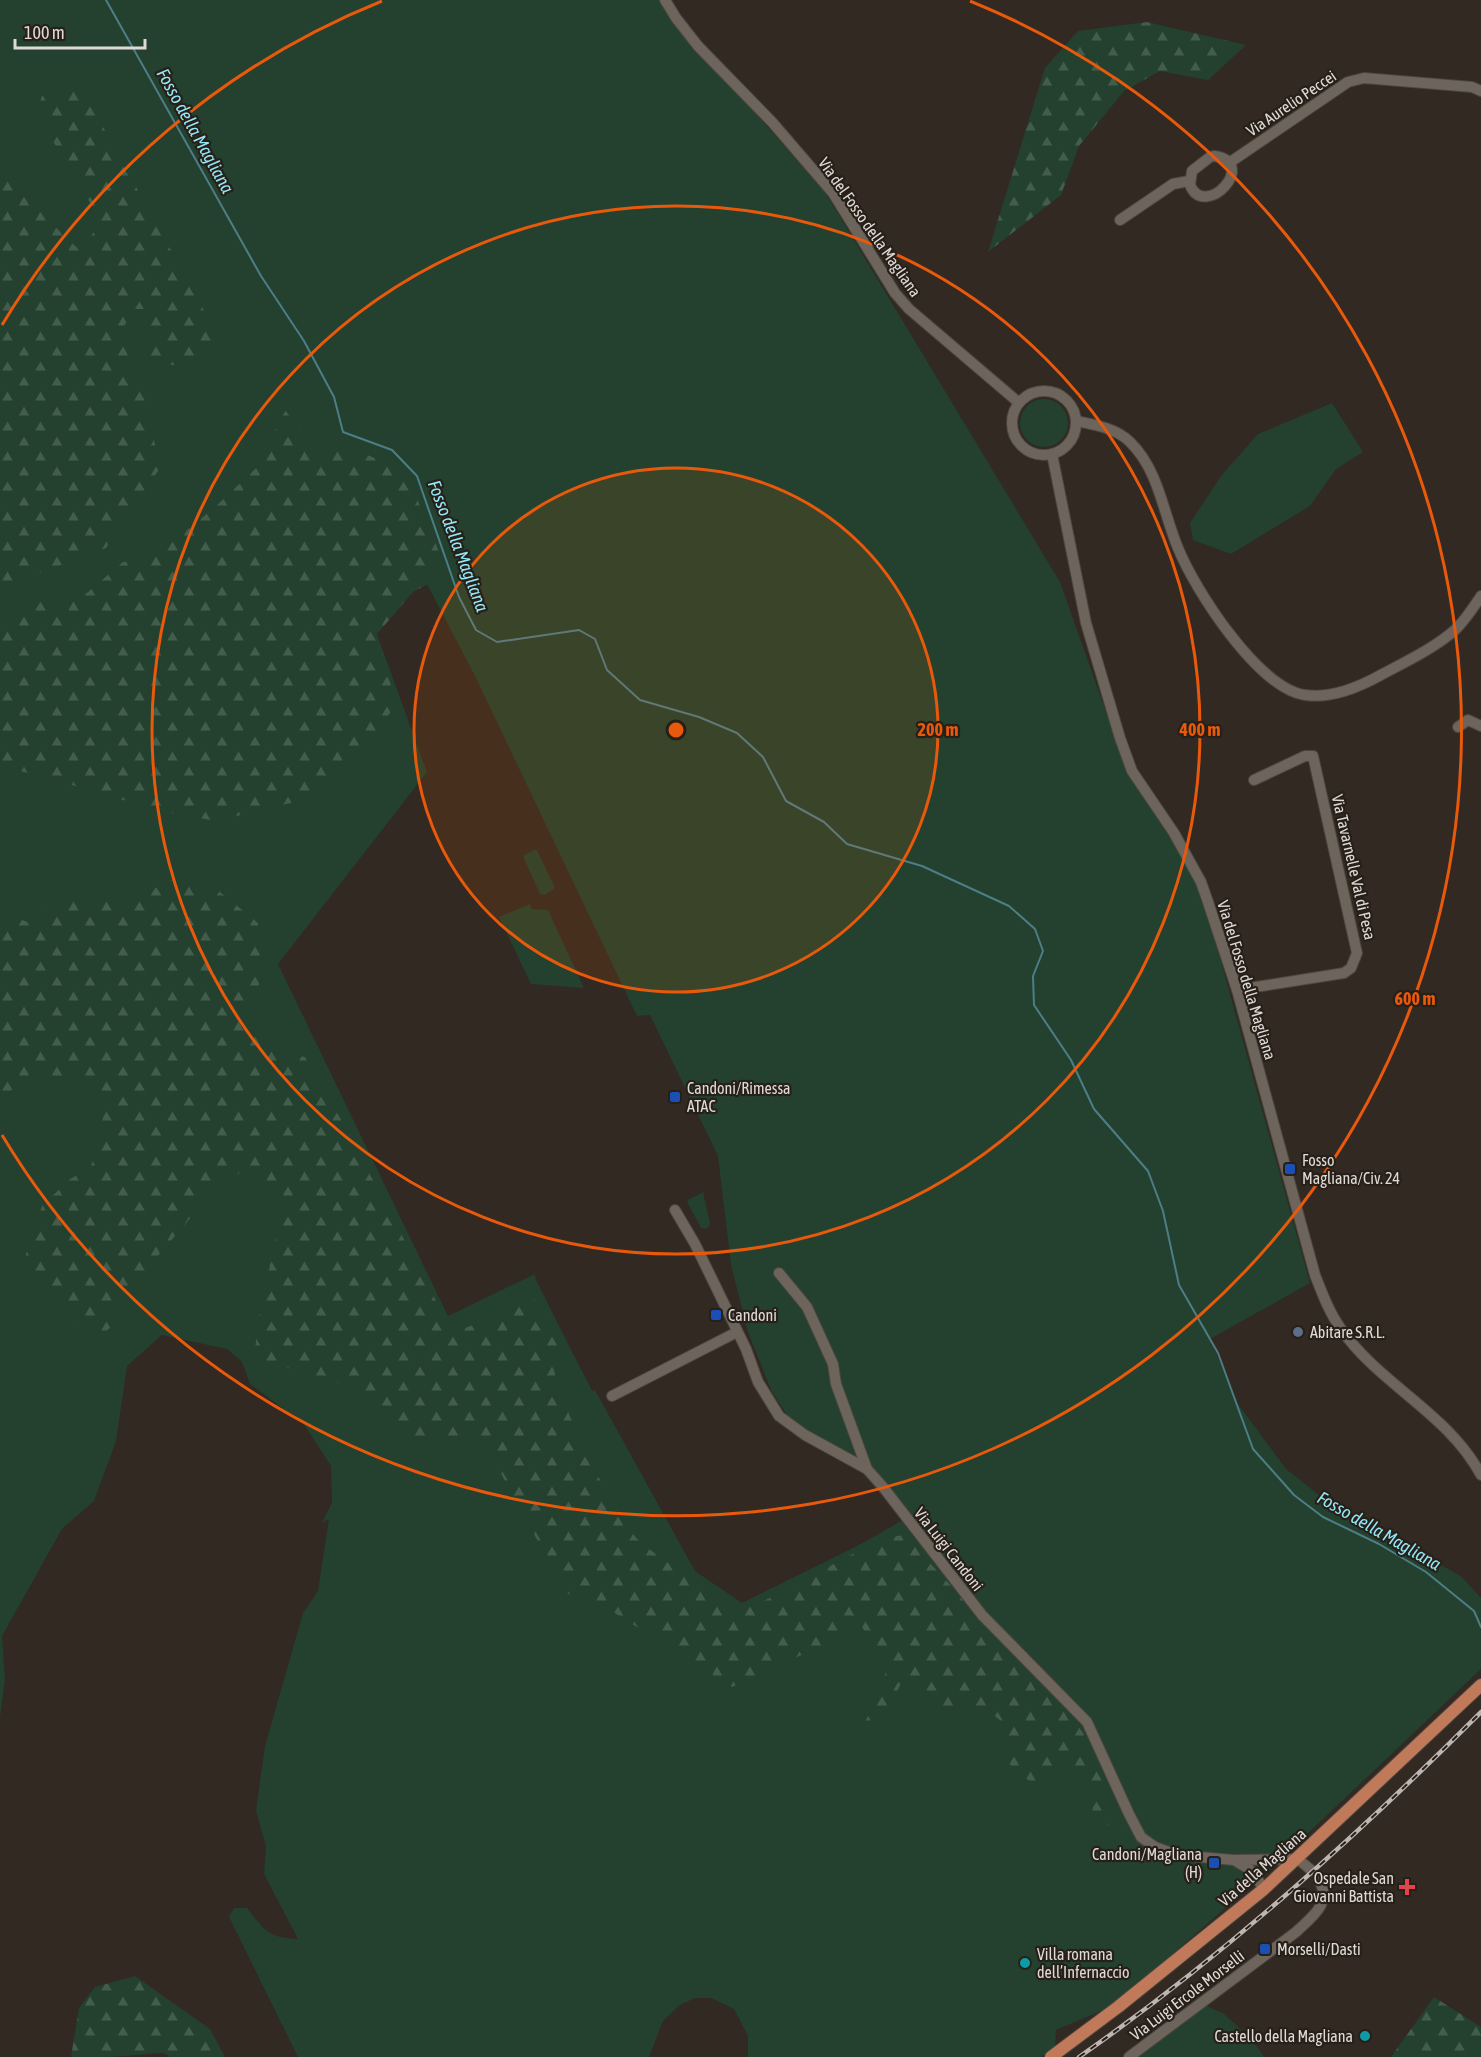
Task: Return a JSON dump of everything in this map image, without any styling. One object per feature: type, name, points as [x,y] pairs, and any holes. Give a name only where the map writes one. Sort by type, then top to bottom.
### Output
[{"type":"main road","name":"Via della Magliana","points":[[1051,2057],[1126,2001],[1264,1889],[1481,1685]]},
{"type":"street","name":"Via del Fosso della Magliana","points":[[665,0],[698,46],[772,122],[832,193],[869,254],[902,301],[1018,402]]},
{"type":"street","name":"Via Aurelio Peccei","points":[[1229,163],[1355,79],[1472,87],[1481,91]]},
{"type":"street","points":[[1210,157],[1220,157],[1229,163],[1232,173],[1228,184],[1212,196],[1203,197],[1193,192],[1189,181],[1191,171],[1210,157]]},
{"type":"street","points":[[1120,220],[1173,184],[1189,181]]},
{"type":"street","points":[[1039,390],[1059,394],[1068,401],[1076,421],[1071,441],[1060,451],[1040,455],[1024,449],[1013,433],[1011,422],[1012,412],[1018,402],[1028,394],[1039,390]]},
{"type":"street","points":[[1076,421],[1115,432],[1127,439],[1140,453],[1152,473],[1179,552],[1202,594],[1248,656],[1277,682],[1293,692],[1307,696],[1325,696],[1350,689],[1377,677],[1452,633],[1467,617],[1481,596]]},
{"type":"street","name":"Via del Fosso della Magliana","points":[[1052,454],[1086,623],[1120,738],[1132,771],[1174,833],[1201,882],[1237,990],[1315,1275],[1341,1329],[1375,1366],[1447,1429],[1481,1475]]},
{"type":"street","points":[[1458,727],[1468,720],[1481,726]]},
{"type":"street","name":"Via Tavarnelle Val di Pesa","points":[[1237,990],[1344,973],[1351,968],[1357,953],[1313,756],[1305,756],[1254,780]]},
{"type":"street","name":"Via Luigi Candoni","points":[[675,1210],[695,1244],[758,1382],[778,1416],[805,1435],[867,1469],[982,1615],[1087,1722],[1141,1837],[1155,1847],[1177,1855],[1234,1860],[1298,1859]]},
{"type":"street","points":[[779,1273],[807,1307],[832,1364],[836,1384],[867,1469]]},
{"type":"street","points":[[612,1396],[737,1332]]},
{"type":"street","points":[[1298,1859],[1311,1870]]},
{"type":"street","points":[[1234,1860],[1252,1871],[1264,1889]]},
{"type":"street","name":"Via Luigi Ercole Morselli","points":[[1129,2057],[1296,1932],[1323,1901],[1325,1891],[1318,1879]]},
{"type":"green space","points":[[0,0],[660,0],[666,12],[825,192],[1060,582],[1122,757],[1193,873],[1207,911],[1310,1283],[1210,1339],[1238,1404],[1286,1469],[1332,1505],[1461,1576],[1481,1598],[1481,1669],[1284,1856],[1115,2005],[1056,2030],[1055,2047],[1041,2057],[748,2057],[748,2036],[734,2009],[711,1998],[695,1998],[680,2005],[663,2021],[649,2057],[298,2057],[229,1917],[234,1908],[247,1908],[273,1935],[298,1939],[264,1874],[266,1846],[256,1811],[265,1746],[303,1613],[318,1591],[329,1519],[322,1523],[332,1503],[331,1466],[303,1423],[250,1384],[242,1362],[227,1349],[162,1335],[127,1366],[116,1441],[94,1501],[62,1529],[2,1636],[5,1680],[0,1717]],"holes":[[[420,571],[475,676],[637,1016],[650,1015],[718,1156],[731,1265],[748,1332],[772,1392],[789,1418],[885,1484],[903,1520],[859,1545],[742,1603],[695,1571],[595,1390],[592,1391],[535,1274],[448,1316],[278,964],[427,772],[375,629]]]},
{"type":"green space","points":[[1147,22],[1246,45],[1208,80],[1160,71],[1124,91],[1079,146],[1061,195],[988,252],[1045,68],[1078,31]]},
{"type":"green space","points":[[69,87],[85,94],[217,334],[210,351],[174,365],[159,365],[151,356],[145,309],[134,309],[123,328],[127,353],[145,398],[160,468],[106,548],[0,588],[0,157],[7,180],[76,247],[89,239],[101,221],[36,113],[42,96]]},
{"type":"green space","points":[[1044,399],[1061,406],[1068,423],[1061,440],[1044,447],[1027,440],[1020,423],[1027,406]]},
{"type":"green space","points":[[1332,403],[1363,452],[1336,469],[1310,506],[1231,554],[1193,540],[1190,523],[1221,476],[1258,434]]},
{"type":"green space","points":[[282,406],[319,456],[342,446],[392,464],[411,484],[439,552],[428,584],[413,592],[377,634],[396,704],[357,762],[303,800],[216,821],[161,811],[0,766],[0,613],[20,619],[31,603],[64,600],[87,593],[123,562],[149,561],[214,508],[268,457]]},
{"type":"green space","points":[[537,850],[554,886],[554,889],[544,895],[540,894],[524,859],[524,855]]},
{"type":"green space","points":[[171,880],[215,888],[258,923],[263,976],[244,1016],[271,1051],[305,1057],[344,1125],[453,1333],[535,1300],[565,1338],[551,1351],[561,1393],[599,1478],[627,1526],[639,1541],[680,1571],[738,1608],[762,1602],[883,1538],[904,1535],[1071,1716],[1083,1733],[1111,1804],[1109,1825],[1103,1834],[1096,1824],[1083,1770],[1064,1768],[1034,1785],[1007,1762],[1007,1726],[985,1708],[943,1706],[916,1681],[902,1681],[885,1718],[872,1733],[864,1725],[886,1672],[880,1655],[862,1627],[732,1687],[602,1605],[566,1593],[491,1455],[473,1439],[404,1440],[390,1427],[362,1390],[254,1358],[263,1282],[269,1270],[274,1243],[281,1227],[280,1206],[263,1177],[244,1173],[228,1174],[126,1293],[112,1326],[104,1333],[93,1337],[82,1331],[45,1292],[28,1280],[23,1269],[42,1206],[70,1179],[90,1168],[100,1143],[104,1109],[101,1091],[78,1079],[30,1080],[7,1093],[0,1105],[0,910],[27,922],[70,895],[124,905]]},
{"type":"green space","points":[[530,904],[532,909],[548,910],[584,988],[531,984],[499,917]]},
{"type":"green space","points":[[703,1192],[710,1223],[709,1227],[704,1229],[701,1228],[688,1204],[688,1200]]},
{"type":"green space","points":[[135,1976],[210,2029],[225,2057],[170,2057],[163,2053],[71,2057],[79,2008],[95,1987]]},
{"type":"green space","points":[[1434,1997],[1481,2027],[1481,2057],[1391,2057]]},
{"type":"green space","points":[[1207,2005],[1224,2014],[1251,2040],[1264,2057],[1137,2057]]},
{"type":"waterway","name":"Fosso della Magliana","points":[[106,0],[261,276],[304,341],[334,397],[343,432],[392,450],[417,476],[459,597],[476,630],[497,642],[579,630],[595,639],[607,670],[640,700],[699,717],[737,733],[763,757],[786,801],[824,822],[847,844],[922,866],[1009,906],[1035,929],[1043,951],[1033,976],[1034,1005],[1071,1060],[1094,1109],[1148,1171],[1163,1211],[1179,1285],[1218,1353],[1253,1449],[1294,1495],[1323,1517],[1379,1544],[1426,1572],[1474,1611],[1481,1627]]},
{"type":"railway","points":[[1079,2057],[1185,1978],[1288,1894],[1434,1759],[1481,1712]]},
{"type":"place","name":"Candoni/Rimessa ATAC","points":[[675,1097]]},
{"type":"place","name":"Fosso Magliana/Civ. 24","points":[[1290,1169]]},
{"type":"place","name":"Candoni","points":[[716,1315]]},
{"type":"place","name":"Abitare S.R.L.","points":[[1298,1332]]},
{"type":"place","name":"Candoni/Magliana (H)","points":[[1214,1863]]},
{"type":"place","name":"Ospedale San Giovanni Battista","points":[[1407,1887]]},
{"type":"place","name":"Morselli/Dasti","points":[[1265,1949]]},
{"type":"place","name":"Villa romana dell’Infernaccio","points":[[1025,1963]]},
{"type":"place","name":"Castello della Magliana","points":[[1365,2036]]}]
